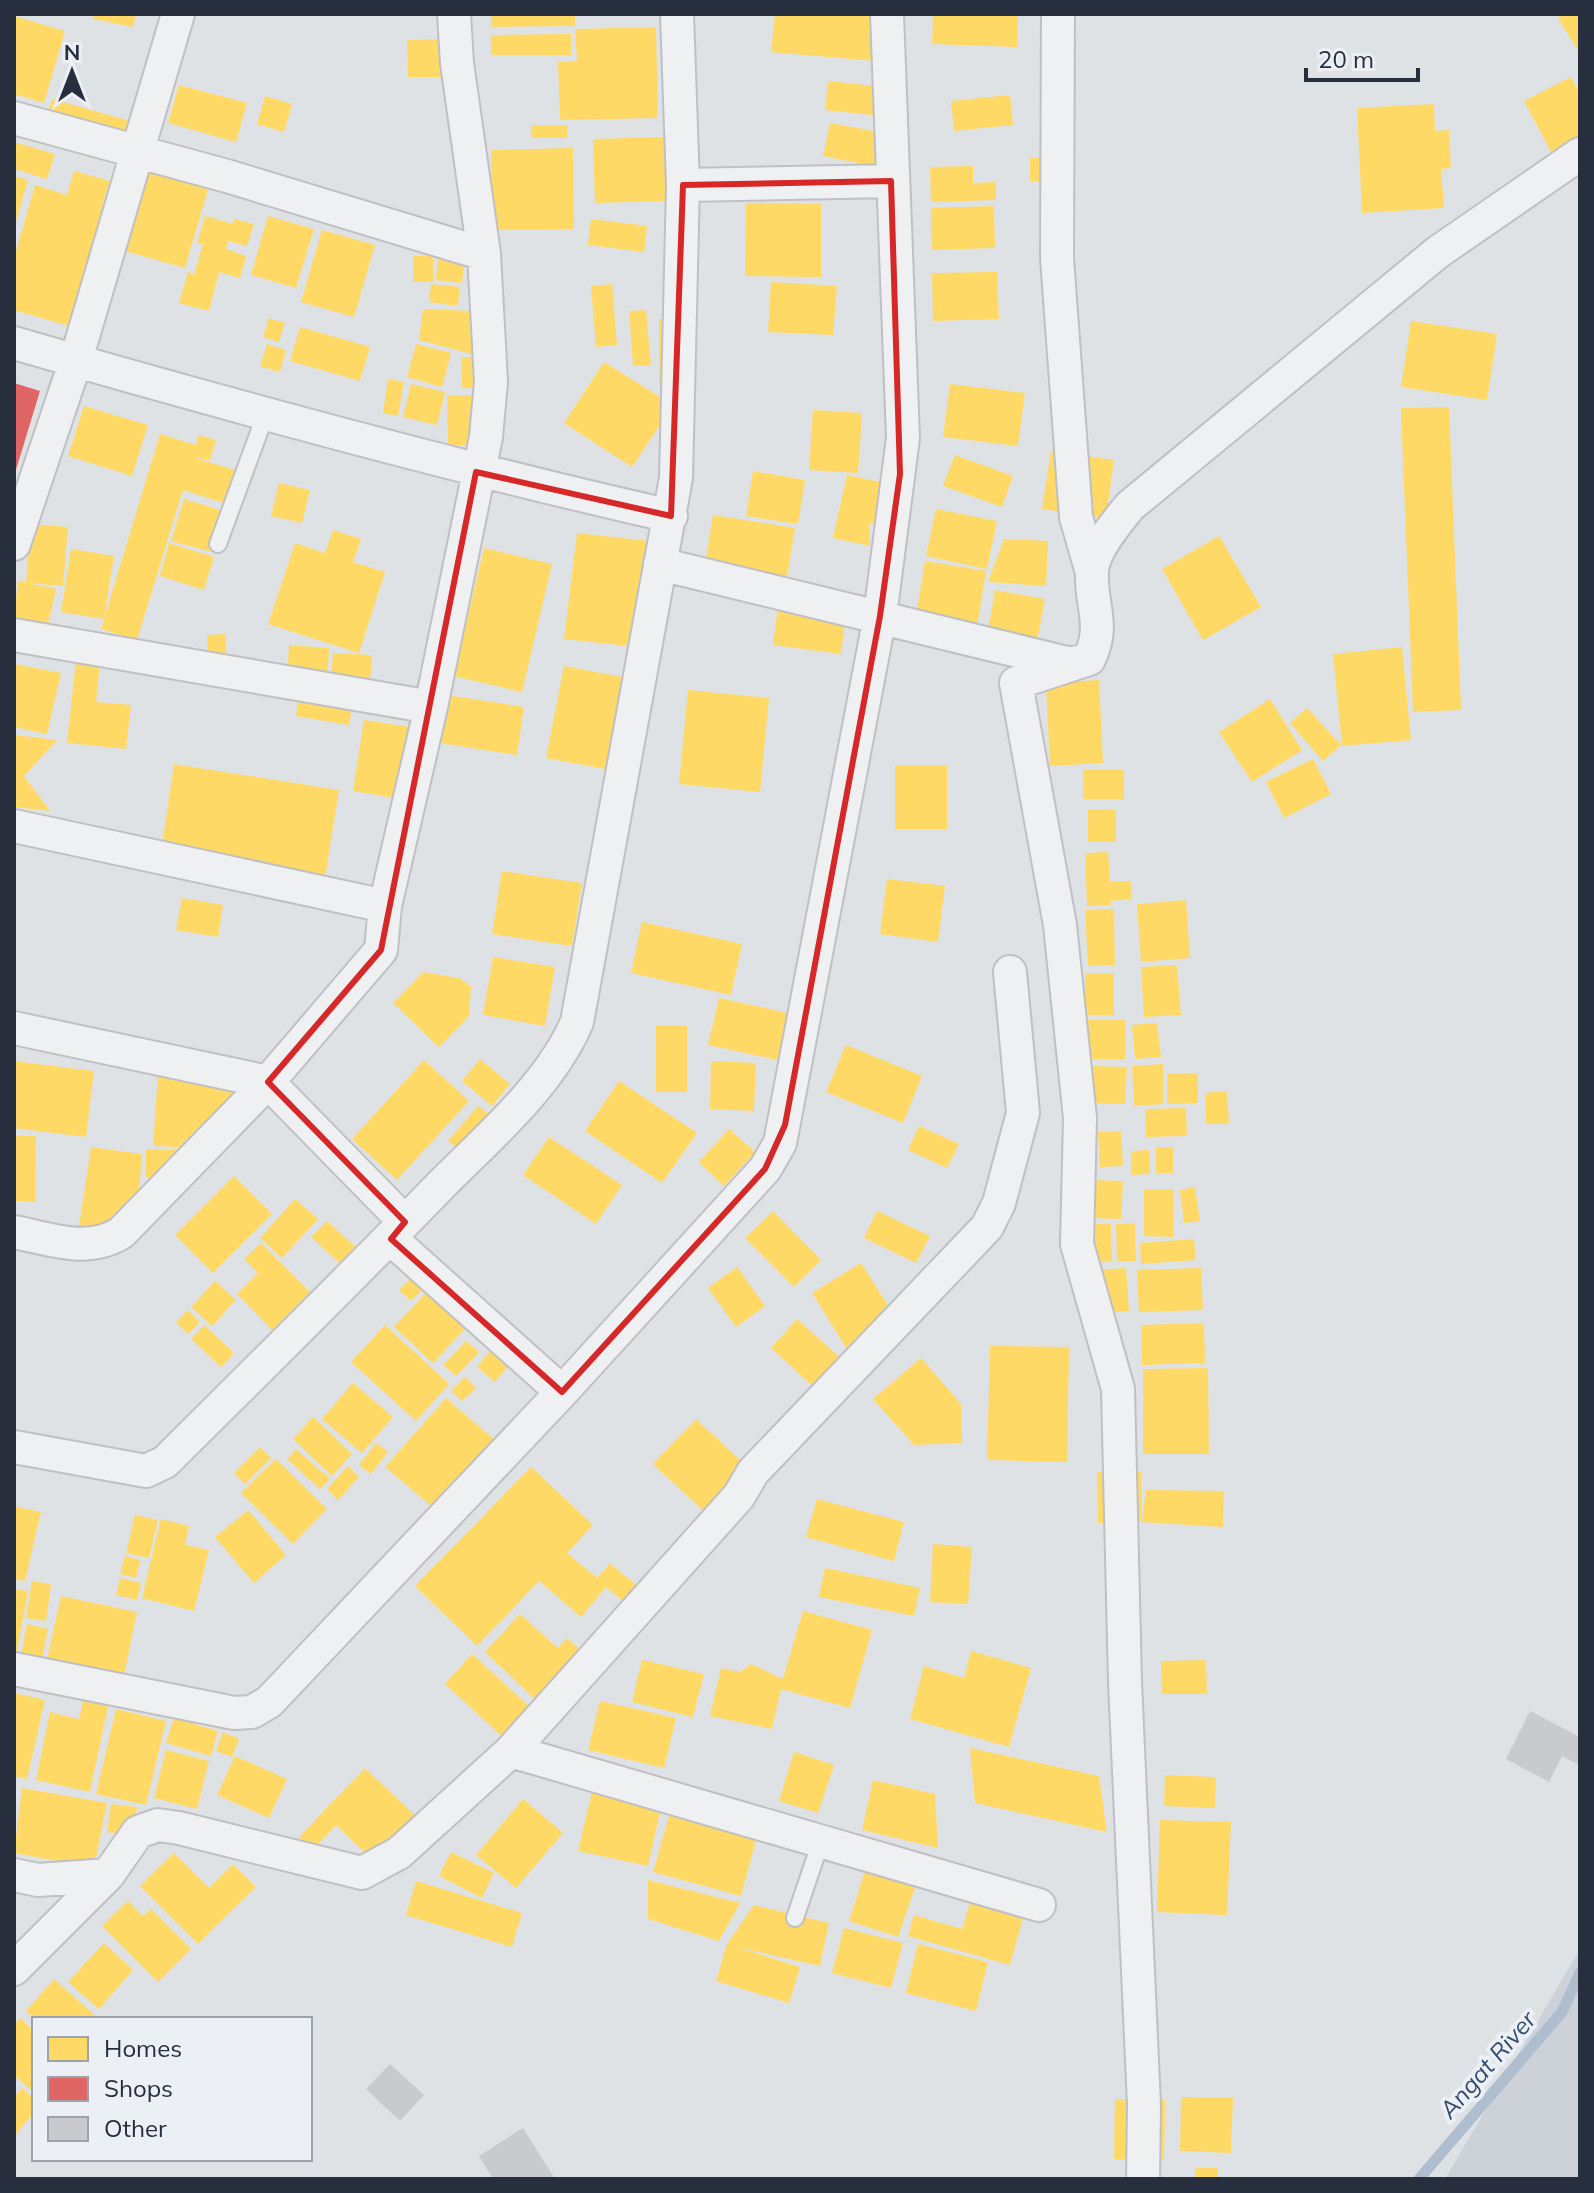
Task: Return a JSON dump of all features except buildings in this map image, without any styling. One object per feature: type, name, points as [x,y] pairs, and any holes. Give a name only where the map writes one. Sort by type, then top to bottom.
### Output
[{"type":"street","points":[[14,544],[76,360],[178,14]]},
{"type":"street","points":[[14,1232],[87,1247],[105,1243],[121,1233],[268,1082],[381,950],[385,906],[431,707],[476,472],[486,437],[491,382],[484,254],[457,63],[454,14]]},
{"type":"street","points":[[14,1447],[146,1471],[165,1462],[398,1231],[508,1117],[566,1048],[577,1022],[671,516],[678,430],[683,185],[677,14]]},
{"type":"street","points":[[14,1669],[234,1713],[252,1712],[269,1702],[562,1392],[765,1169],[780,1143],[880,616],[903,438],[887,14]]},
{"type":"street","points":[[1058,14],[1057,258],[1076,517],[1091,569],[1099,639],[1089,659],[1016,683],[1060,925],[1080,1118],[1077,1244],[1118,1389],[1125,1667],[1144,2105],[1143,2179]]},
{"type":"street","points":[[14,118],[484,254]]},
{"type":"street","points":[[1091,569],[1112,528],[1142,496],[1438,252],[1580,154]]},
{"type":"street","points":[[683,185],[891,181]]},
{"type":"street","points":[[14,343],[265,416],[476,472],[671,516]]},
{"type":"street","points":[[660,564],[1071,664],[1089,659]]},
{"type":"street","points":[[14,635],[431,707]]},
{"type":"street","points":[[14,826],[385,906]]},
{"type":"street","points":[[14,1969],[108,1875],[138,1832],[158,1825],[362,1873],[399,1853],[511,1751],[739,1496],[753,1472],[987,1227],[999,1203],[1023,1113],[1010,972]]},
{"type":"street","points":[[14,1028],[268,1082],[398,1231],[562,1392]]},
{"type":"street","points":[[511,1751],[1039,1905]]},
{"type":"street","points":[[14,1875],[38,1880],[108,1875]]},
{"type":"lane","points":[[218,544],[265,416]]},
{"type":"lane","points":[[795,1918],[821,1841]]},
{"type":"highlighted area","points":[[891,181],[900,474],[880,616],[785,1125],[765,1169],[562,1392],[391,1239],[405,1222],[268,1082],[381,950],[476,472],[671,516],[683,185]]},
{"type":"shaded area","points":[[1580,1949],[1580,2179],[1445,2179]]},
{"type":"waterway","name":"Angat River","points":[[1419,2179],[1562,2012],[1580,1973]]}]
